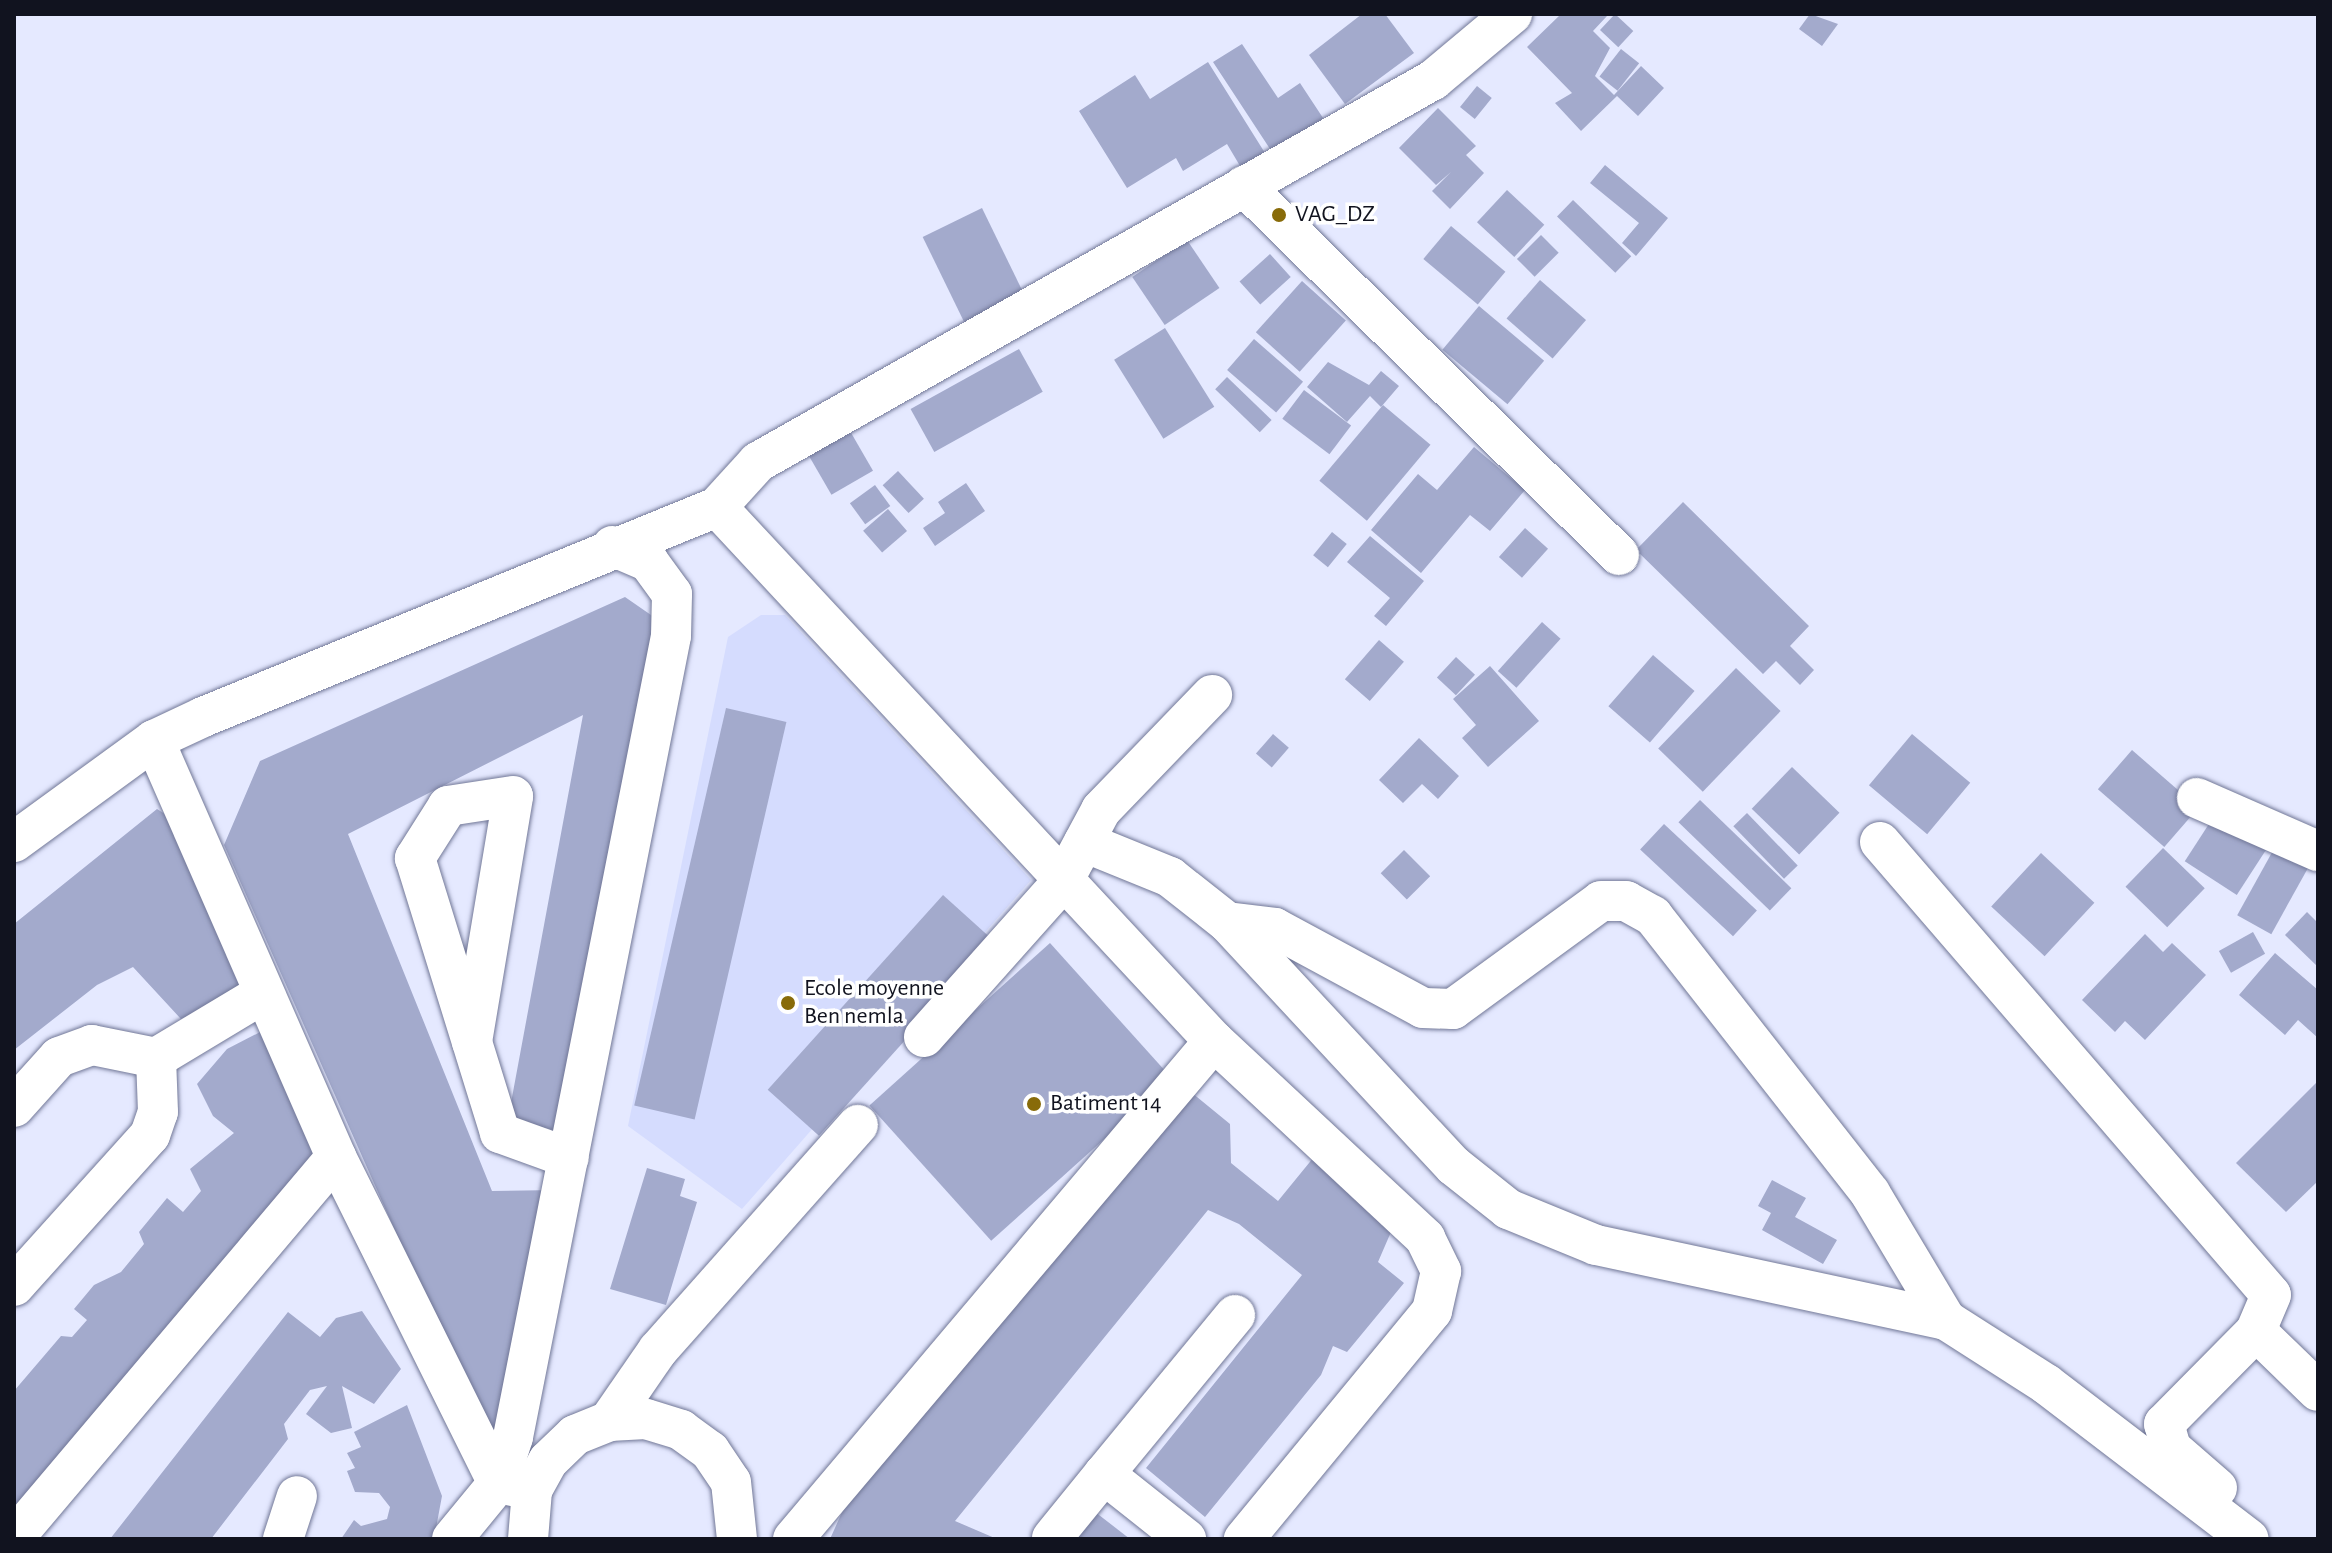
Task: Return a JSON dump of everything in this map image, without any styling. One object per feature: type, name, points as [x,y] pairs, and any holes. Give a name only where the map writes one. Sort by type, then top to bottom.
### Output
[{"type":"street","points":[[14,842],[154,740],[612,546],[717,507],[758,462],[872,392],[1433,80],[1512,14]]},
{"type":"street","points":[[1244,186],[1619,555]]},
{"type":"street","points":[[717,507],[1214,1041],[1425,1238],[1441,1271],[1432,1311],[1244,1539]]},
{"type":"street","points":[[515,1486],[569,1158],[671,636],[672,594],[649,562],[612,546]]},
{"type":"street","points":[[924,1037],[1063,881],[1101,810],[1212,695]]},
{"type":"street","points":[[154,740],[336,1157],[515,1486],[528,1539]]},
{"type":"street","points":[[472,1042],[513,796],[448,806],[415,858],[500,1133],[569,1158]]},
{"type":"street","points":[[2197,798],[2318,851]]},
{"type":"street","points":[[1084,842],[1170,877],[1227,922],[1454,1166],[1508,1209],[1596,1245],[1946,1320],[2046,1384],[2249,1539]]},
{"type":"street","points":[[1880,842],[2271,1295],[2256,1331],[2164,1424],[2171,1448],[2273,1539]]},
{"type":"street","points":[[1227,922],[1275,928],[1423,1008],[1453,1009],[1601,901],[1626,901],[1653,916],[1870,1193],[1946,1320]]},
{"type":"street","points":[[156,1058],[264,993]]},
{"type":"street","points":[[793,1539],[1214,1041]]},
{"type":"street","points":[[14,1107],[59,1057],[92,1045],[127,1046],[156,1058]]},
{"type":"street","points":[[14,1286],[150,1135],[158,1112],[156,1058]]},
{"type":"street","points":[[609,1421],[658,1350],[858,1125]]},
{"type":"street","points":[[14,1538],[336,1157]]},
{"type":"street","points":[[1052,1538],[1235,1315]]},
{"type":"street","points":[[2256,1331],[2318,1391]]},
{"type":"street","points":[[452,1539],[575,1435],[609,1421],[646,1419],[681,1430],[710,1451],[731,1482],[737,1539]]},
{"type":"street","points":[[1104,1474],[1186,1539]]},
{"type":"street","points":[[283,1539],[297,1496]]},
{"type":"shaded area","name":"Ecole moyenne Ben nemla","points":[[761,615],[785,615],[1031,880],[742,1209],[628,1126],[728,637]]},
{"type":"building","points":[[1362,14],[1385,14],[1414,53],[1345,104],[1309,55]]},
{"type":"building","points":[[1561,14],[1607,16],[1593,31],[1610,48],[1595,76],[1614,95],[1641,66],[1664,88],[1638,116],[1617,96],[1581,131],[1555,103],[1572,93],[1527,47]]},
{"type":"building","points":[[1615,14],[1633,31],[1618,47],[1600,30]]},
{"type":"building","points":[[1810,14],[1838,24],[1822,46],[1799,29]]},
{"type":"building","points":[[1242,44],[1278,98],[1300,83],[1325,121],[1274,155],[1213,62]]},
{"type":"building","points":[[1621,49],[1639,63],[1618,91],[1599,77]]},
{"type":"building","points":[[1208,62],[1270,161],[1246,176],[1227,144],[1183,171],[1176,158],[1127,188],[1079,111],[1135,75],[1150,99]]},
{"type":"building","points":[[1477,86],[1492,98],[1475,119],[1460,107]]},
{"type":"building","points":[[1438,108],[1476,146],[1466,155],[1484,173],[1450,209],[1432,191],[1451,172],[1436,185],[1399,148]]},
{"type":"building","points":[[1605,165],[1668,218],[1636,256],[1622,243],[1639,223],[1590,183]]},
{"type":"building","points":[[1507,190],[1544,225],[1514,257],[1477,222]]},
{"type":"building","points":[[1573,200],[1631,256],[1615,273],[1557,217]]},
{"type":"building","points":[[982,208],[1025,297],[966,326],[923,237]]},
{"type":"building","points":[[1451,226],[1505,272],[1478,305],[1423,259]]},
{"type":"building","points":[[1541,235],[1559,253],[1535,277],[1517,259]]},
{"type":"building","points":[[1187,240],[1219,288],[1165,325],[1132,277]]},
{"type":"building","points":[[1270,254],[1291,277],[1260,304],[1240,281]]},
{"type":"building","points":[[1540,280],[1586,320],[1553,359],[1507,318]]},
{"type":"building","points":[[1302,281],[1346,320],[1300,372],[1256,332]]},
{"type":"building","points":[[1479,306],[1544,361],[1507,404],[1442,350]]},
{"type":"building","points":[[1165,328],[1214,407],[1163,439],[1114,360]]},
{"type":"building","points":[[1254,339],[1303,382],[1276,413],[1227,370]]},
{"type":"building","points":[[1019,349],[1043,392],[934,452],[911,409]]},
{"type":"building","points":[[1328,362],[1369,385],[1381,371],[1399,386],[1381,407],[1370,396],[1347,422],[1307,387]]},
{"type":"building","points":[[1227,377],[1272,420],[1260,432],[1215,389]]},
{"type":"building","points":[[1304,390],[1351,426],[1329,454],[1282,419]]},
{"type":"building","points":[[1383,405],[1430,445],[1367,521],[1319,481]]},
{"type":"building","points":[[850,431],[873,471],[831,495],[808,455]]},
{"type":"building","points":[[1474,447],[1525,490],[1490,531],[1470,515],[1421,573],[1371,530],[1418,474],[1437,490]]},
{"type":"building","points":[[898,471],[924,499],[909,513],[883,485]]},
{"type":"building","points":[[966,483],[985,511],[935,546],[923,528],[945,513],[938,502]]},
{"type":"building","points":[[875,485],[890,506],[865,524],[850,503]]},
{"type":"building","points":[[1683,502],[1809,626],[1790,646],[1814,670],[1800,685],[1776,661],[1763,674],[1636,550]]},
{"type":"building","points":[[888,509],[907,531],[882,553],[863,531]]},
{"type":"building","points":[[1525,528],[1548,549],[1522,578],[1499,557]]},
{"type":"building","points":[[1332,532],[1347,544],[1328,567],[1313,555]]},
{"type":"building","points":[[1370,536],[1424,581],[1386,626],[1374,616],[1390,598],[1347,562]]},
{"type":"building","points":[[625,597],[664,624],[569,1134],[508,1119],[583,715],[348,834],[492,1191],[557,1190],[509,1428],[487,1438],[224,845],[260,761]]},
{"type":"building","points":[[1542,622],[1561,639],[1516,688],[1498,671]]},
{"type":"building","points":[[1379,640],[1404,662],[1370,701],[1345,679]]},
{"type":"building","points":[[1653,655],[1695,691],[1650,742],[1608,706]]},
{"type":"building","points":[[1456,657],[1475,675],[1456,695],[1437,677]]},
{"type":"building","points":[[1490,666],[1539,721],[1488,767],[1462,738],[1476,725],[1453,699]]},
{"type":"building","points":[[1736,668],[1781,711],[1703,792],[1658,749]]},
{"type":"building","points":[[726,708],[786,722],[695,1119],[634,1106]]},
{"type":"building","points":[[1273,734],[1289,748],[1272,767],[1256,754]]},
{"type":"building","points":[[1912,734],[1970,783],[1927,834],[1869,785]]},
{"type":"building","points":[[1419,738],[1459,776],[1438,799],[1422,784],[1403,803],[1379,780]]},
{"type":"building","points":[[2132,750],[2198,808],[2164,847],[2098,789]]},
{"type":"building","points":[[1792,767],[1839,813],[1799,855],[1752,809]]},
{"type":"building","points":[[1700,800],[1791,888],[1770,911],[1678,822]]},
{"type":"building","points":[[157,809],[184,826],[253,986],[181,1019],[133,967],[97,985],[14,1050],[14,924]]},
{"type":"building","points":[[2218,810],[2270,844],[2237,895],[2185,861]]},
{"type":"building","points":[[1747,813],[1798,866],[1784,879],[1733,826]]},
{"type":"building","points":[[1664,824],[1757,911],[1733,936],[1640,850]]},
{"type":"building","points":[[2275,847],[2309,866],[2271,934],[2237,915]]},
{"type":"building","points":[[2163,848],[2205,888],[2167,927],[2125,887]]},
{"type":"building","points":[[1404,850],[1430,876],[1407,899],[1381,873]]},
{"type":"building","points":[[2041,853],[2094,903],[2045,956],[1991,906]]},
{"type":"building","points":[[943,895],[994,941],[819,1136],[768,1090]]},
{"type":"building","points":[[2307,912],[2318,923],[2318,967],[2285,935]]},
{"type":"building","points":[[2253,932],[2265,954],[2231,973],[2219,951]]},
{"type":"building","points":[[2145,934],[2163,952],[2172,943],[2206,975],[2145,1040],[2125,1021],[2115,1032],[2082,1000]]},
{"type":"building","name":"Batiment 14","points":[[1050,943],[1172,1078],[991,1241],[869,1106]]},
{"type":"building","points":[[2275,953],[2318,990],[2318,1038],[2298,1020],[2285,1035],[2239,995]]},
{"type":"building","points":[[264,1030],[321,1147],[14,1507],[14,1391],[61,1336],[72,1337],[87,1320],[74,1309],[94,1285],[121,1272],[144,1244],[139,1232],[167,1198],[183,1212],[201,1191],[190,1169],[234,1133],[213,1116],[197,1084],[227,1049]]},
{"type":"building","points":[[2318,1081],[2318,1181],[2286,1212],[2236,1163]]},
{"type":"building","points":[[1186,1088],[1230,1124],[1231,1163],[1278,1201],[1318,1152],[1394,1225],[1378,1262],[1404,1283],[1347,1352],[1333,1346],[1321,1375],[1205,1517],[1146,1468],[1302,1275],[1239,1224],[1208,1210],[955,1521],[997,1539],[830,1539],[843,1510]]},
{"type":"building","points":[[647,1168],[685,1179],[680,1196],[697,1202],[666,1305],[610,1289]]},
{"type":"building","points":[[1772,1180],[1806,1198],[1795,1217],[1837,1240],[1823,1264],[1762,1230],[1771,1213],[1758,1206]]},
{"type":"building","points":[[362,1311],[401,1369],[374,1404],[342,1386],[352,1428],[331,1433],[306,1414],[327,1386],[310,1390],[284,1424],[288,1439],[211,1539],[110,1539],[288,1312],[320,1337],[336,1318]]},
{"type":"building","points":[[407,1405],[442,1496],[434,1539],[341,1539],[354,1520],[361,1526],[387,1519],[390,1507],[379,1493],[355,1492],[347,1471],[355,1468],[347,1453],[361,1447],[354,1432]]},
{"type":"building","points":[[1090,1508],[1130,1539],[1065,1539]]},
{"type":"place","name":"VAG_DZ","points":[[1279,215]]},
{"type":"place","name":"Ecole moyenne Ben nemla","points":[[788,1003]]},
{"type":"place","name":"Batiment 14","points":[[1034,1104]]}]
